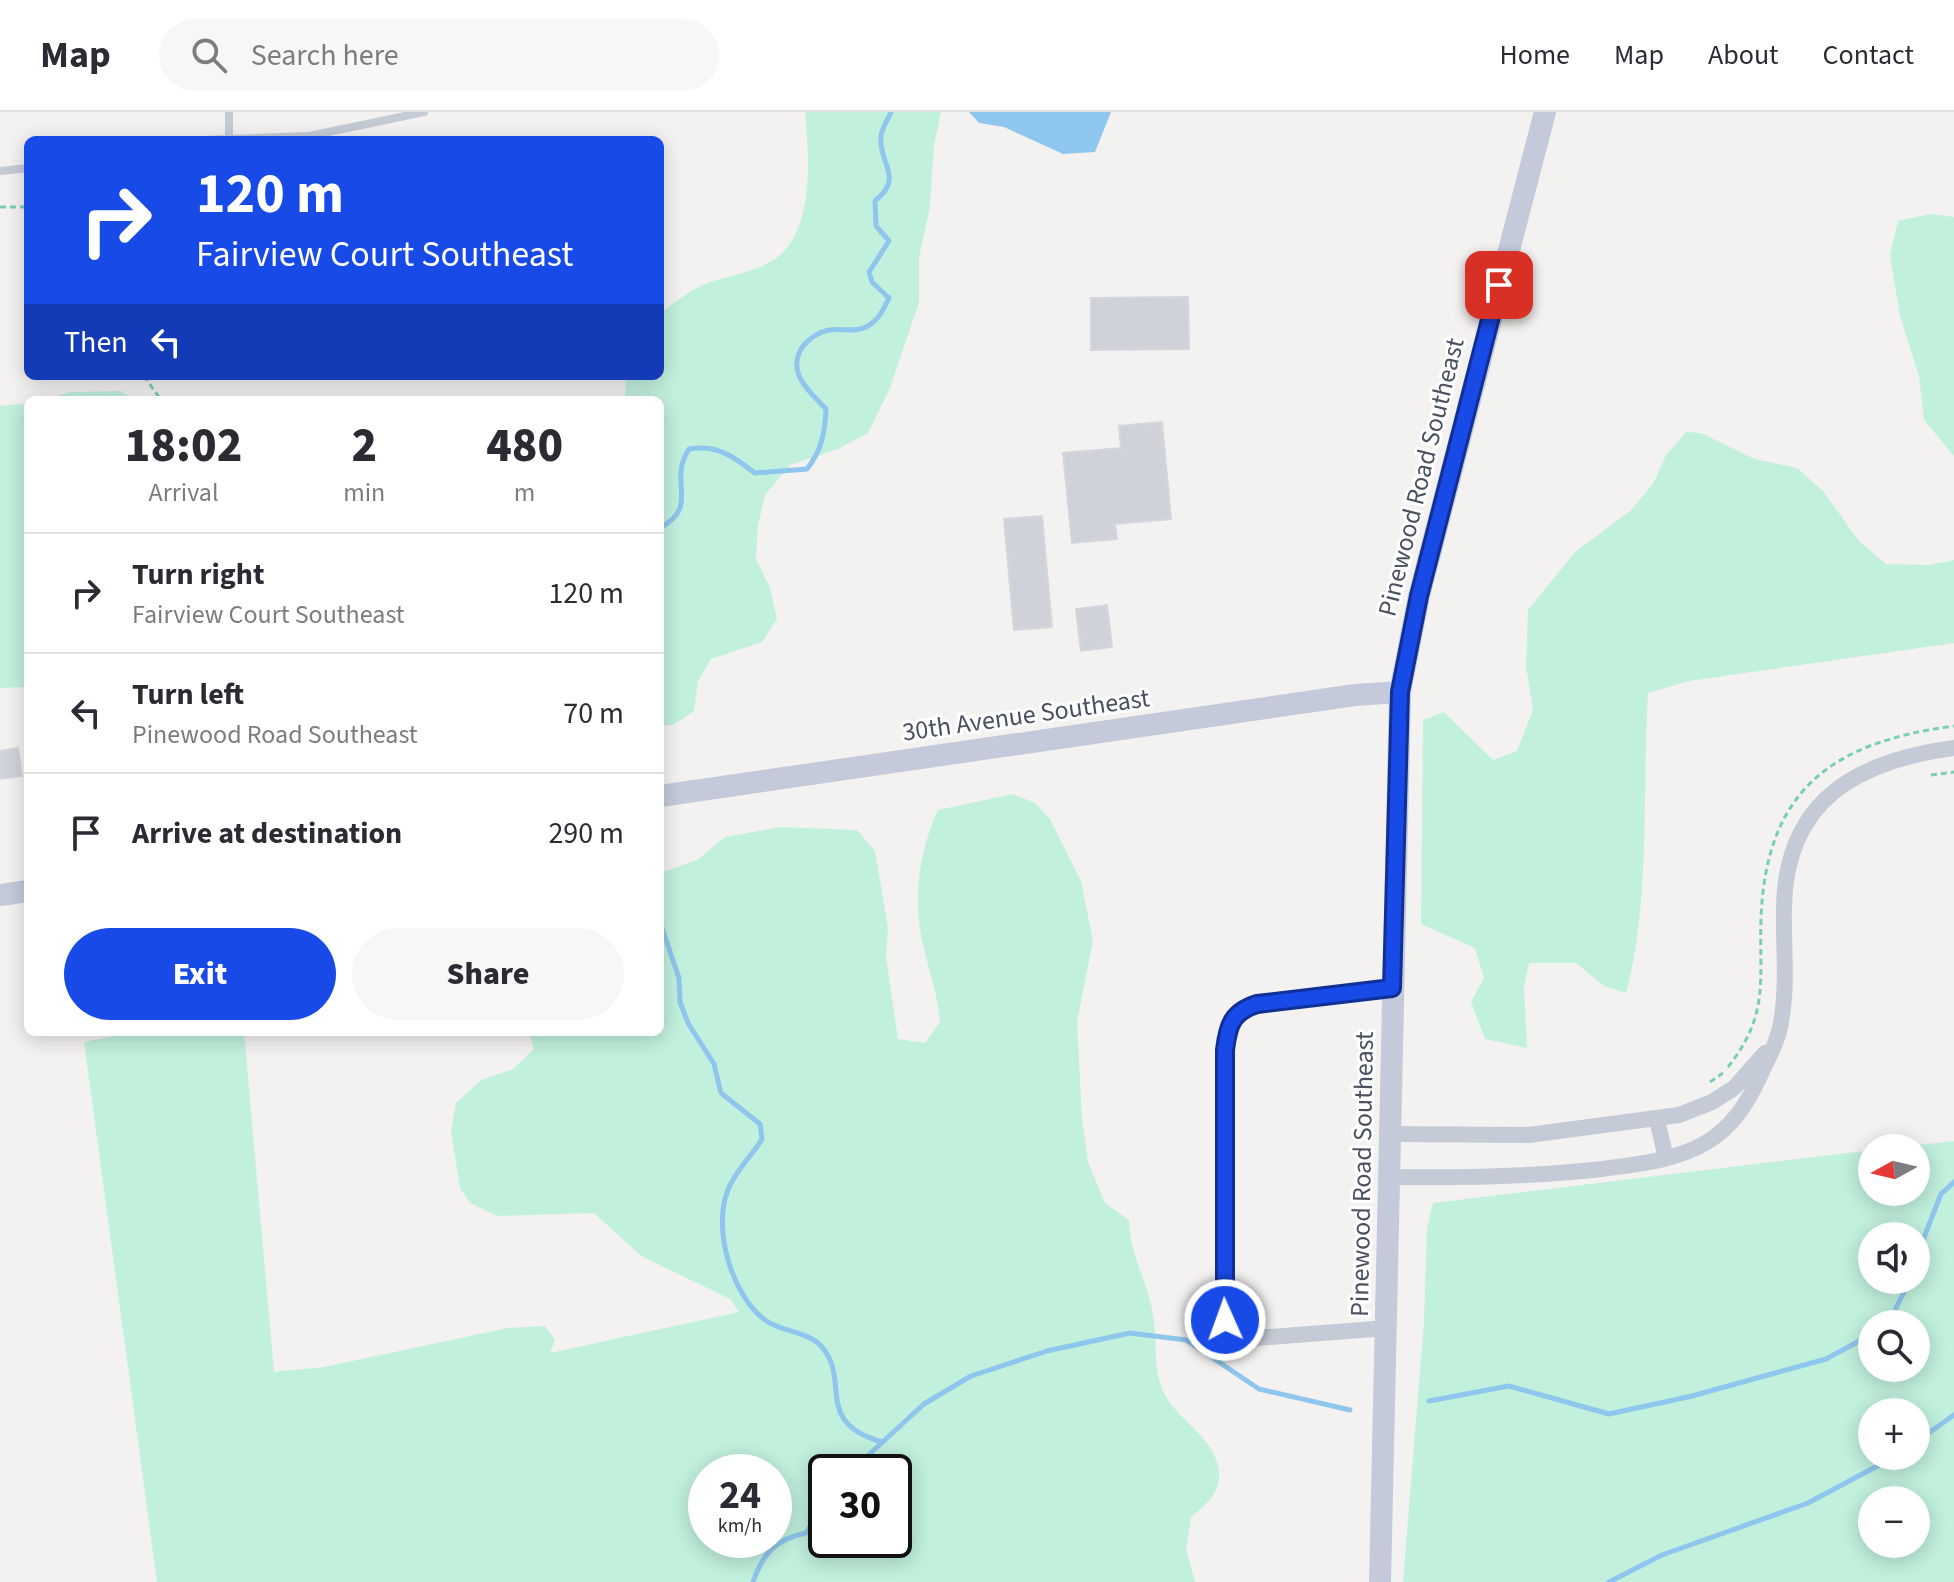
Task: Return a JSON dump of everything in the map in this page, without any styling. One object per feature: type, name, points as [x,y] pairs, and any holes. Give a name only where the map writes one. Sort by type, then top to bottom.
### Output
[{"type":"street","name":"Pinewood Road Southeast","points":[[1380,1582],[1400,692],[1419,596],[1545,112]]},
{"type":"street","name":"30th Avenue Southeast","points":[[664,795],[1355,695],[1400,692]]},
{"type":"street","points":[[1391,1177],[1515,1179],[1666,1158],[1708,1141],[1736,1119],[1776,1040],[1785,981],[1785,889],[1790,859],[1803,828],[1822,802],[1856,775],[1892,760],[1954,748]]},
{"type":"street","points":[[0,895],[24,892]]},
{"type":"street","points":[[1388,1328],[1256,1338],[1237,1333],[1225,1320],[1225,1065],[1229,1024],[1234,1015],[1248,1007],[1392,988]]},
{"type":"street","points":[[1391,1134],[1503,1136],[1657,1120],[1704,1105],[1734,1088],[1776,1040]]},
{"type":"street","points":[[1657,1120],[1666,1158]]},
{"type":"lane","points":[[229,112],[229,136]]},
{"type":"lane","points":[[309,136],[424,112]]},
{"type":"lane","points":[[0,171],[24,168]]},
{"type":"path","points":[[0,207],[24,207]]},
{"type":"path","points":[[1704,1086],[1724,1072],[1755,1027],[1761,1001],[1763,886],[1768,856],[1776,836],[1802,794],[1823,771],[1865,745],[1954,726]]},
{"type":"path","points":[[1931,775],[1954,772]]},
{"type":"green space","points":[[805,112],[941,112],[934,145],[930,207],[919,257],[919,302],[890,388],[868,433],[838,449],[790,465],[765,495],[758,525],[756,559],[770,588],[777,619],[762,642],[711,659],[698,681],[694,711],[673,725],[664,725],[664,396],[625,396],[626,380],[664,380],[664,310],[699,287],[763,266],[785,250],[802,215],[808,150]]},
{"type":"green space","points":[[1930,214],[1954,217],[1954,456],[1924,420],[1919,376],[1900,316],[1890,255],[1898,221]]},
{"type":"green space","points":[[121,391],[128,396],[56,396],[71,392]]},
{"type":"green space","points":[[24,403],[24,687],[0,688],[0,406]]},
{"type":"green space","points":[[1686,432],[1701,433],[1755,459],[1797,468],[1823,491],[1859,541],[1886,564],[1929,565],[1954,560],[1954,643],[1689,681],[1648,693],[1642,883],[1634,958],[1626,993],[1604,986],[1576,963],[1529,963],[1524,987],[1527,1048],[1485,1039],[1471,1002],[1484,978],[1475,948],[1421,924],[1423,720],[1444,712],[1493,760],[1517,751],[1533,710],[1526,666],[1528,610],[1575,552],[1630,511],[1653,484],[1666,455]]},
{"type":"green space","points":[[1013,794],[1035,803],[1050,819],[1081,881],[1093,941],[1077,1022],[1082,1119],[1088,1162],[1105,1203],[1129,1220],[1132,1244],[1151,1303],[1158,1374],[1164,1393],[1211,1449],[1219,1472],[1215,1492],[1191,1517],[1186,1549],[1195,1582],[157,1582],[84,1042],[114,1036],[244,1036],[274,1372],[324,1367],[508,1328],[545,1326],[555,1340],[550,1353],[739,1312],[730,1299],[641,1256],[594,1213],[497,1216],[470,1203],[460,1188],[451,1131],[456,1103],[481,1080],[513,1069],[534,1049],[530,1036],[664,1036],[664,872],[697,860],[725,837],[780,827],[857,830],[875,851],[888,928],[886,957],[898,1039],[925,1043],[940,1022],[918,914],[919,878],[926,844],[938,810]]},
{"type":"green space","points":[[1954,1141],[1954,1582],[1403,1582],[1424,1321],[1427,1229],[1433,1203],[1858,1152],[1858,1206],[1930,1206],[1930,1144]]},
{"type":"water","points":[[969,112],[1111,112],[1095,152],[1063,154],[1004,127],[979,123]]},
{"type":"building","points":[[1188,297],[1189,349],[1091,350],[1091,298]]},
{"type":"building","points":[[1162,422],[1171,519],[1115,524],[1117,539],[1072,543],[1063,453],[1121,448],[1119,426]]},
{"type":"building","points":[[1042,516],[1052,627],[1014,630],[1004,519]]},
{"type":"building","points":[[1107,605],[1112,647],[1081,651],[1076,609]]},
{"type":"building","points":[[18,748],[22,776],[0,779],[0,751]]},
{"type":"waterway","points":[[664,525],[679,511],[681,472],[689,449],[717,450],[755,473],[807,469],[816,455],[824,433],[826,409],[801,380],[798,355],[806,343],[822,332],[857,330],[870,324],[889,298],[872,282],[869,272],[889,241],[876,226],[875,201],[888,185],[881,136],[891,112]]},
{"type":"waterway","points":[[664,934],[679,978],[680,1002],[688,1023],[714,1064],[721,1093],[760,1124],[762,1139],[735,1176],[724,1206],[724,1242],[735,1278],[743,1295],[765,1320],[809,1337],[821,1346],[830,1359],[840,1412],[847,1423],[861,1434],[882,1442]]},
{"type":"waterway","points":[[1930,1222],[1941,1194],[1954,1182]]},
{"type":"waterway","points":[[1895,1310],[1903,1294]]},
{"type":"waterway","points":[[870,1454],[924,1404],[971,1376],[1047,1351],[1130,1333],[1186,1340],[1259,1389],[1350,1410]]},
{"type":"waterway","points":[[1429,1401],[1509,1386],[1609,1414],[1692,1396],[1826,1359],[1858,1342]]},
{"type":"waterway","points":[[1930,1432],[1954,1415]]},
{"type":"waterway","points":[[1609,1582],[1662,1555],[1808,1503],[1870,1470]]},
{"type":"waterway","points":[[753,1582],[761,1563],[772,1549],[808,1530]]},
{"type":"route","points":[[1225,1320],[1225,1050],[1229,1024],[1238,1012],[1257,1004],[1392,988],[1400,692],[1419,596],[1499,285]]}]
